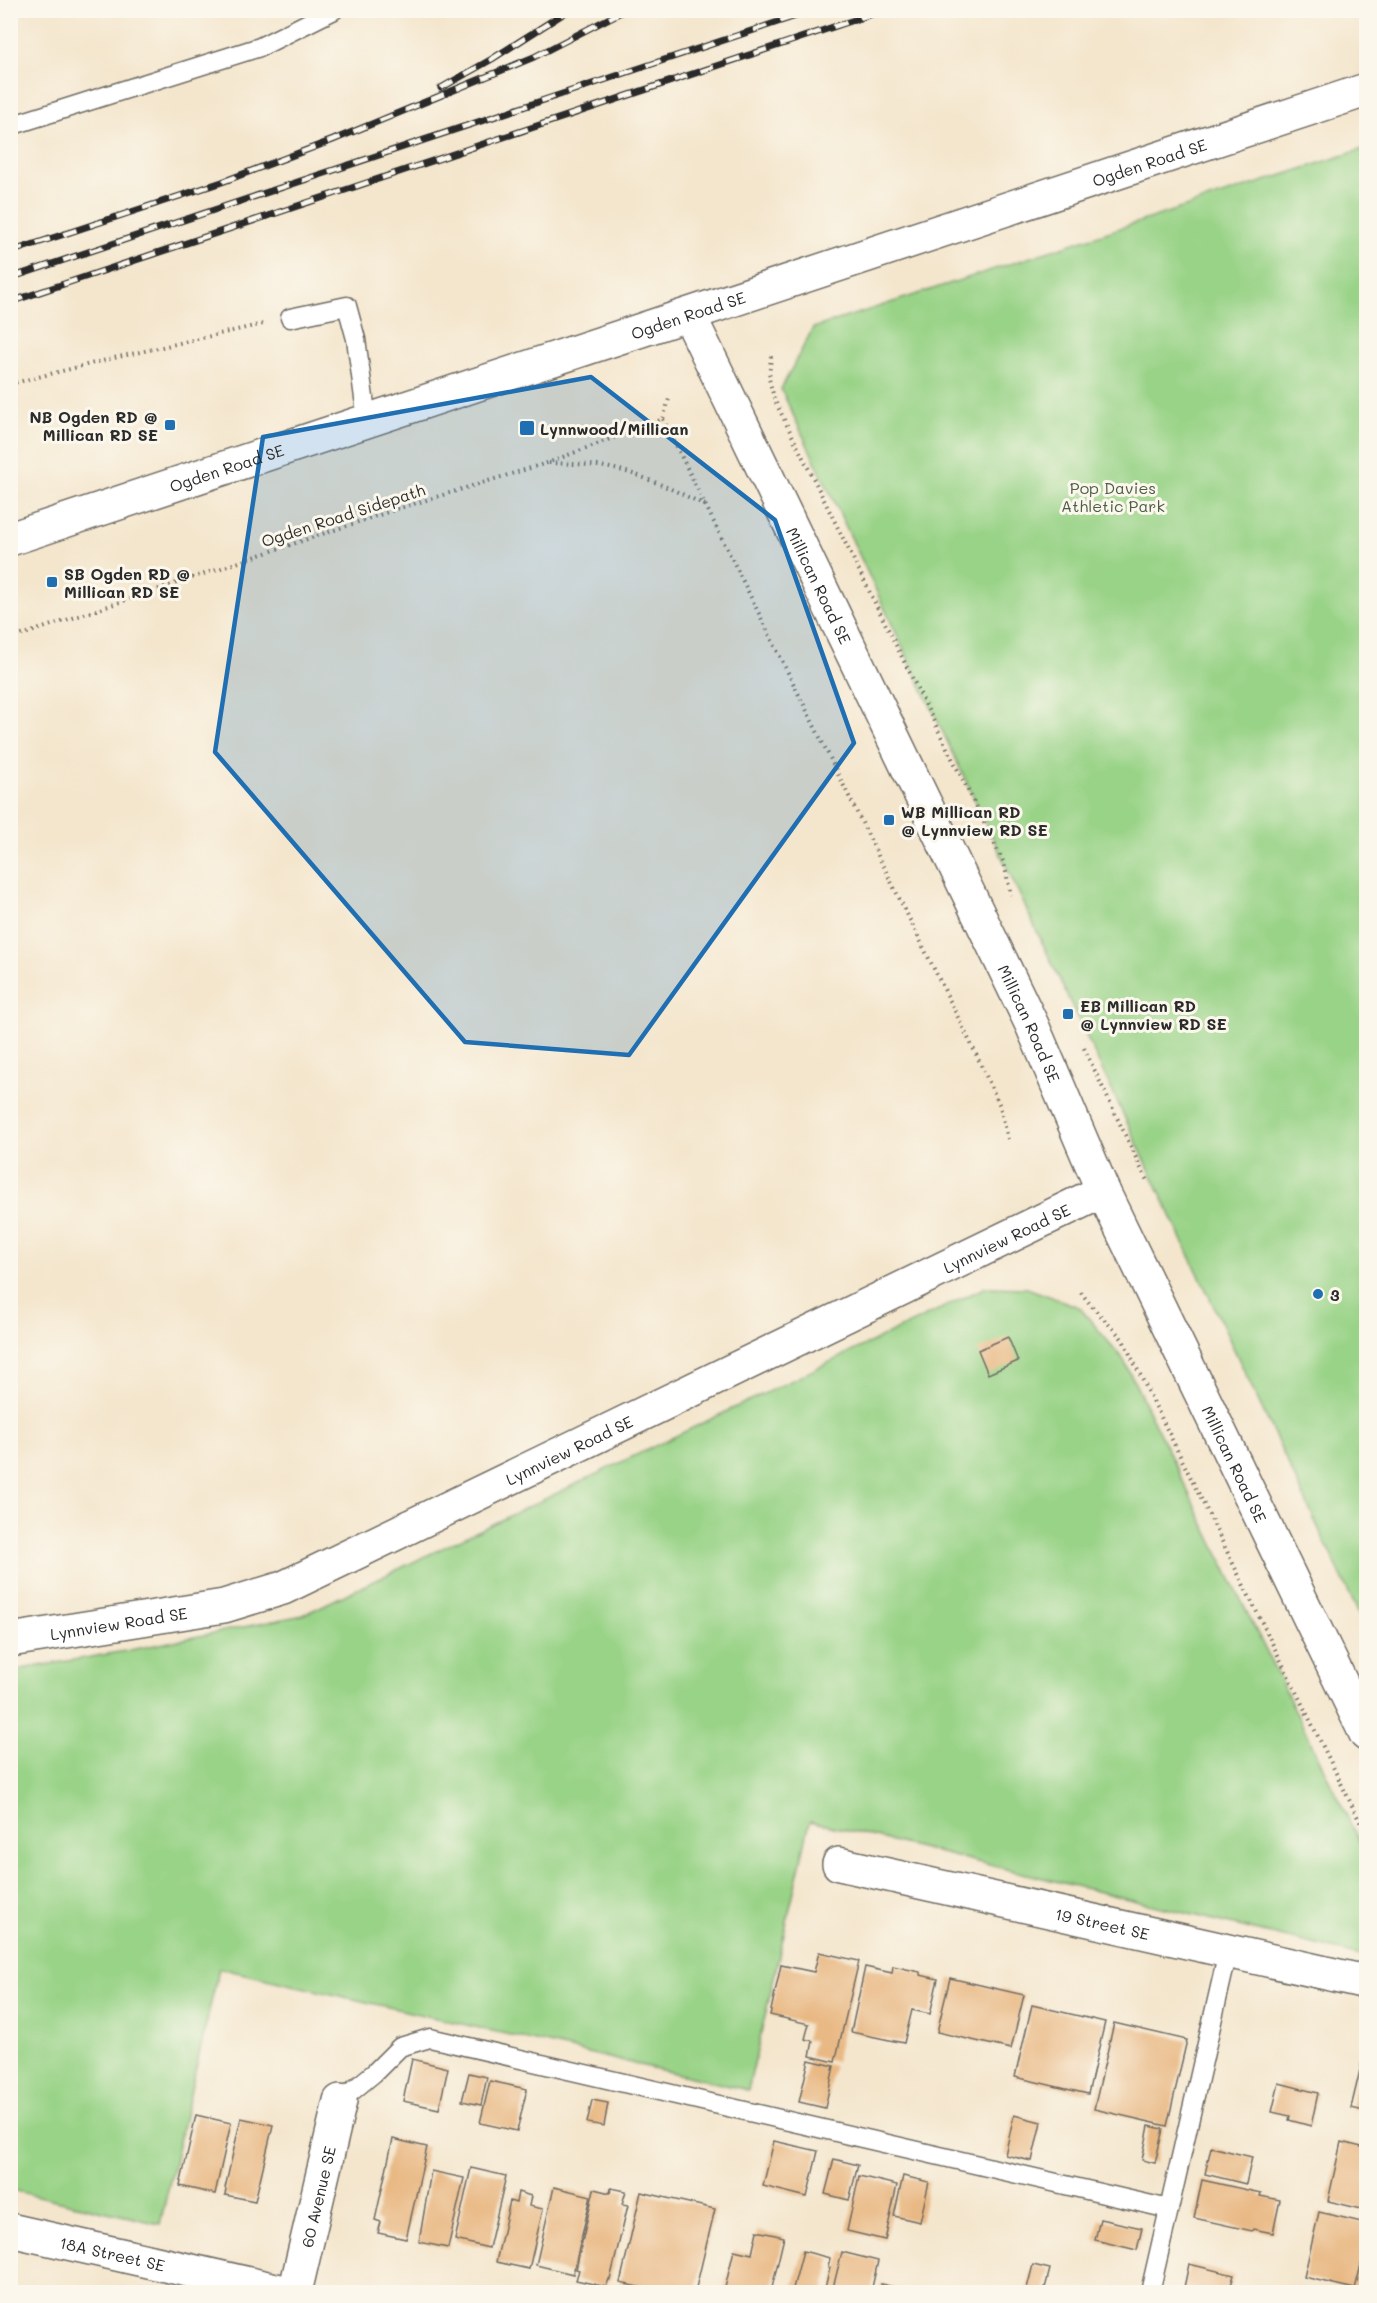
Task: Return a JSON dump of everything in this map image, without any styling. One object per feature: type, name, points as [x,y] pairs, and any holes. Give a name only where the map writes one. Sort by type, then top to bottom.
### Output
[{"type":"street","name":"Ogden Road SE","points":[[10,539],[1366,90]]},
{"type":"street","name":"Millican Road SE","points":[[689,315],[1032,1025],[1103,1191],[1355,1690],[1366,1734]]},
{"type":"street","name":"Lynnview Road SE","points":[[10,1640],[224,1606],[283,1588],[1103,1191]]},
{"type":"street","name":"19 Street SE","points":[[839,1864],[1366,1982]]},
{"type":"street","name":"60 Avenue SE","points":[[295,2292],[340,2101]]},
{"type":"street","name":"18A Street SE","points":[[10,2230],[285,2292]]},
{"type":"lane","points":[[10,126],[260,46],[334,10]]},
{"type":"lane","points":[[290,318],[348,306],[356,339],[367,420]]},
{"type":"lane","points":[[1150,2292],[1228,1952]]},
{"type":"lane","points":[[340,2101],[374,2073],[400,2047],[430,2038],[1169,2209]]},
{"type":"path","points":[[10,384],[290,318]]},
{"type":"path","points":[[771,356],[769,379],[775,401],[1004,863],[1010,893],[1015,903]]},
{"type":"path","points":[[669,399],[663,419],[976,1054],[1000,1106],[1008,1138]]},
{"type":"path","name":"Ogden Road Sidepath","points":[[10,639],[397,509],[547,463],[663,419]]},
{"type":"path","points":[[547,463],[597,466],[622,471],[705,505]]},
{"type":"path","points":[[1082,1044],[1148,1182]]},
{"type":"path","points":[[1081,1292],[1089,1304],[1106,1319],[1123,1340],[1366,1834]]},
{"type":"highlighted area","points":[[591,377],[775,520],[854,743],[629,1055],[465,1042],[215,752],[263,437]]},
{"type":"green space","name":"Pop Davies Athletic Park","points":[[1366,148],[1366,1629],[781,389],[813,328]]},
{"type":"green space","points":[[986,1287],[1027,1288],[1079,1307],[1123,1359],[1366,1855],[1366,1947],[1361,1956],[810,1821],[748,2090],[219,1968],[160,2224],[11,2190],[11,1671],[125,1651],[303,1615]]},
{"type":"building","points":[[1008,1337],[1018,1361],[988,1374],[978,1350]]},
{"type":"building","points":[[819,1952],[859,1961],[835,2062],[810,2056],[813,2041],[805,2039],[809,2024],[770,2015],[781,1965],[814,1972]]},
{"type":"building","points":[[893,1966],[938,1979],[930,2014],[912,2010],[904,2043],[851,2032],[865,1967],[892,1973]]},
{"type":"building","points":[[950,1978],[1024,1995],[1011,2049],[937,2032]]},
{"type":"building","points":[[1032,2005],[1105,2022],[1088,2094],[1015,2077]]},
{"type":"building","points":[[1114,2023],[1187,2040],[1167,2126],[1094,2109]]},
{"type":"building","points":[[1366,2045],[1366,2121],[1362,2120],[1364,2111],[1351,2108]]},
{"type":"building","points":[[412,2059],[448,2068],[439,2109],[403,2101]]},
{"type":"building","points":[[809,2060],[834,2066],[825,2108],[799,2102]]},
{"type":"building","points":[[469,2073],[487,2077],[481,2105],[462,2101]]},
{"type":"building","points":[[490,2081],[527,2089],[517,2131],[480,2123]]},
{"type":"building","points":[[1279,2083],[1318,2093],[1311,2126],[1289,2120],[1290,2116],[1272,2112]]},
{"type":"building","points":[[592,2100],[608,2103],[604,2126],[587,2123]]},
{"type":"building","points":[[196,2115],[231,2123],[215,2194],[180,2186]]},
{"type":"building","points":[[1014,2115],[1041,2122],[1032,2161],[1005,2155]]},
{"type":"building","points":[[241,2118],[273,2125],[255,2201],[225,2195]]},
{"type":"building","points":[[1149,2126],[1163,2129],[1155,2163],[1142,2160]]},
{"type":"building","points":[[393,2139],[427,2147],[406,2239],[378,2233],[381,2222],[375,2220]]},
{"type":"building","points":[[774,2141],[818,2151],[807,2197],[763,2186]]},
{"type":"building","points":[[1341,2142],[1366,2148],[1366,2210],[1328,2201]]},
{"type":"building","points":[[1211,2147],[1252,2157],[1246,2184],[1205,2174]]},
{"type":"building","points":[[834,2159],[858,2165],[849,2200],[825,2194]]},
{"type":"building","points":[[471,2168],[506,2176],[489,2248],[455,2240]]},
{"type":"building","points":[[431,2171],[464,2178],[448,2248],[419,2242]]},
{"type":"building","points":[[859,2176],[897,2185],[885,2240],[847,2231]]},
{"type":"building","points":[[903,2176],[929,2182],[920,2222],[894,2216]]},
{"type":"building","points":[[1202,2180],[1261,2193],[1260,2196],[1280,2200],[1273,2233],[1253,2229],[1252,2231],[1194,2218]]},
{"type":"building","points":[[554,2187],[591,2196],[573,2274],[536,2265]]},
{"type":"building","points":[[611,2188],[626,2191],[622,2204],[628,2205],[610,2280],[606,2287],[576,2280],[579,2270],[576,2269],[594,2189],[610,2193]]},
{"type":"building","points":[[518,2192],[531,2196],[529,2206],[543,2209],[529,2269],[496,2262],[510,2201],[516,2203]]},
{"type":"building","points":[[641,2192],[715,2209],[695,2292],[661,2292],[620,2283]]},
{"type":"building","points":[[1319,2212],[1366,2223],[1366,2258],[1363,2257],[1355,2289],[1304,2277]]},
{"type":"building","points":[[1100,2219],[1142,2228],[1137,2250],[1095,2240]]},
{"type":"building","points":[[757,2231],[784,2237],[771,2292],[724,2292],[734,2250],[752,2254]]},
{"type":"building","points":[[803,2251],[830,2258],[824,2292],[792,2292]]},
{"type":"building","points":[[842,2252],[878,2261],[871,2292],[832,2292]]},
{"type":"building","points":[[1189,2264],[1234,2275],[1229,2292],[1183,2292]]},
{"type":"building","points":[[1033,2265],[1050,2269],[1044,2292],[1026,2292]]},
{"type":"building","points":[[881,2284],[898,2288],[897,2292],[879,2292]]},
{"type":"railway","points":[[441,88],[569,10]]},
{"type":"railway","points":[[10,252],[222,182],[333,140],[534,57],[625,10]]},
{"type":"railway","points":[[10,278],[814,10]]},
{"type":"railway","points":[[10,302],[884,10]]},
{"type":"place","name":"NB Ogden RD @ Millican RD SE","points":[[170,425]]},
{"type":"place","name":"Lynnwood/Millican","points":[[527,428]]},
{"type":"place","name":"SB Ogden RD @ Millican RD SE","points":[[52,582]]},
{"type":"place","name":"WB Millican RD @ Lynnview RD SE","points":[[889,820]]},
{"type":"place","name":"EB Millican RD @ Lynnview RD SE","points":[[1068,1014]]},
{"type":"place","name":"3","points":[[1318,1294]]}]
